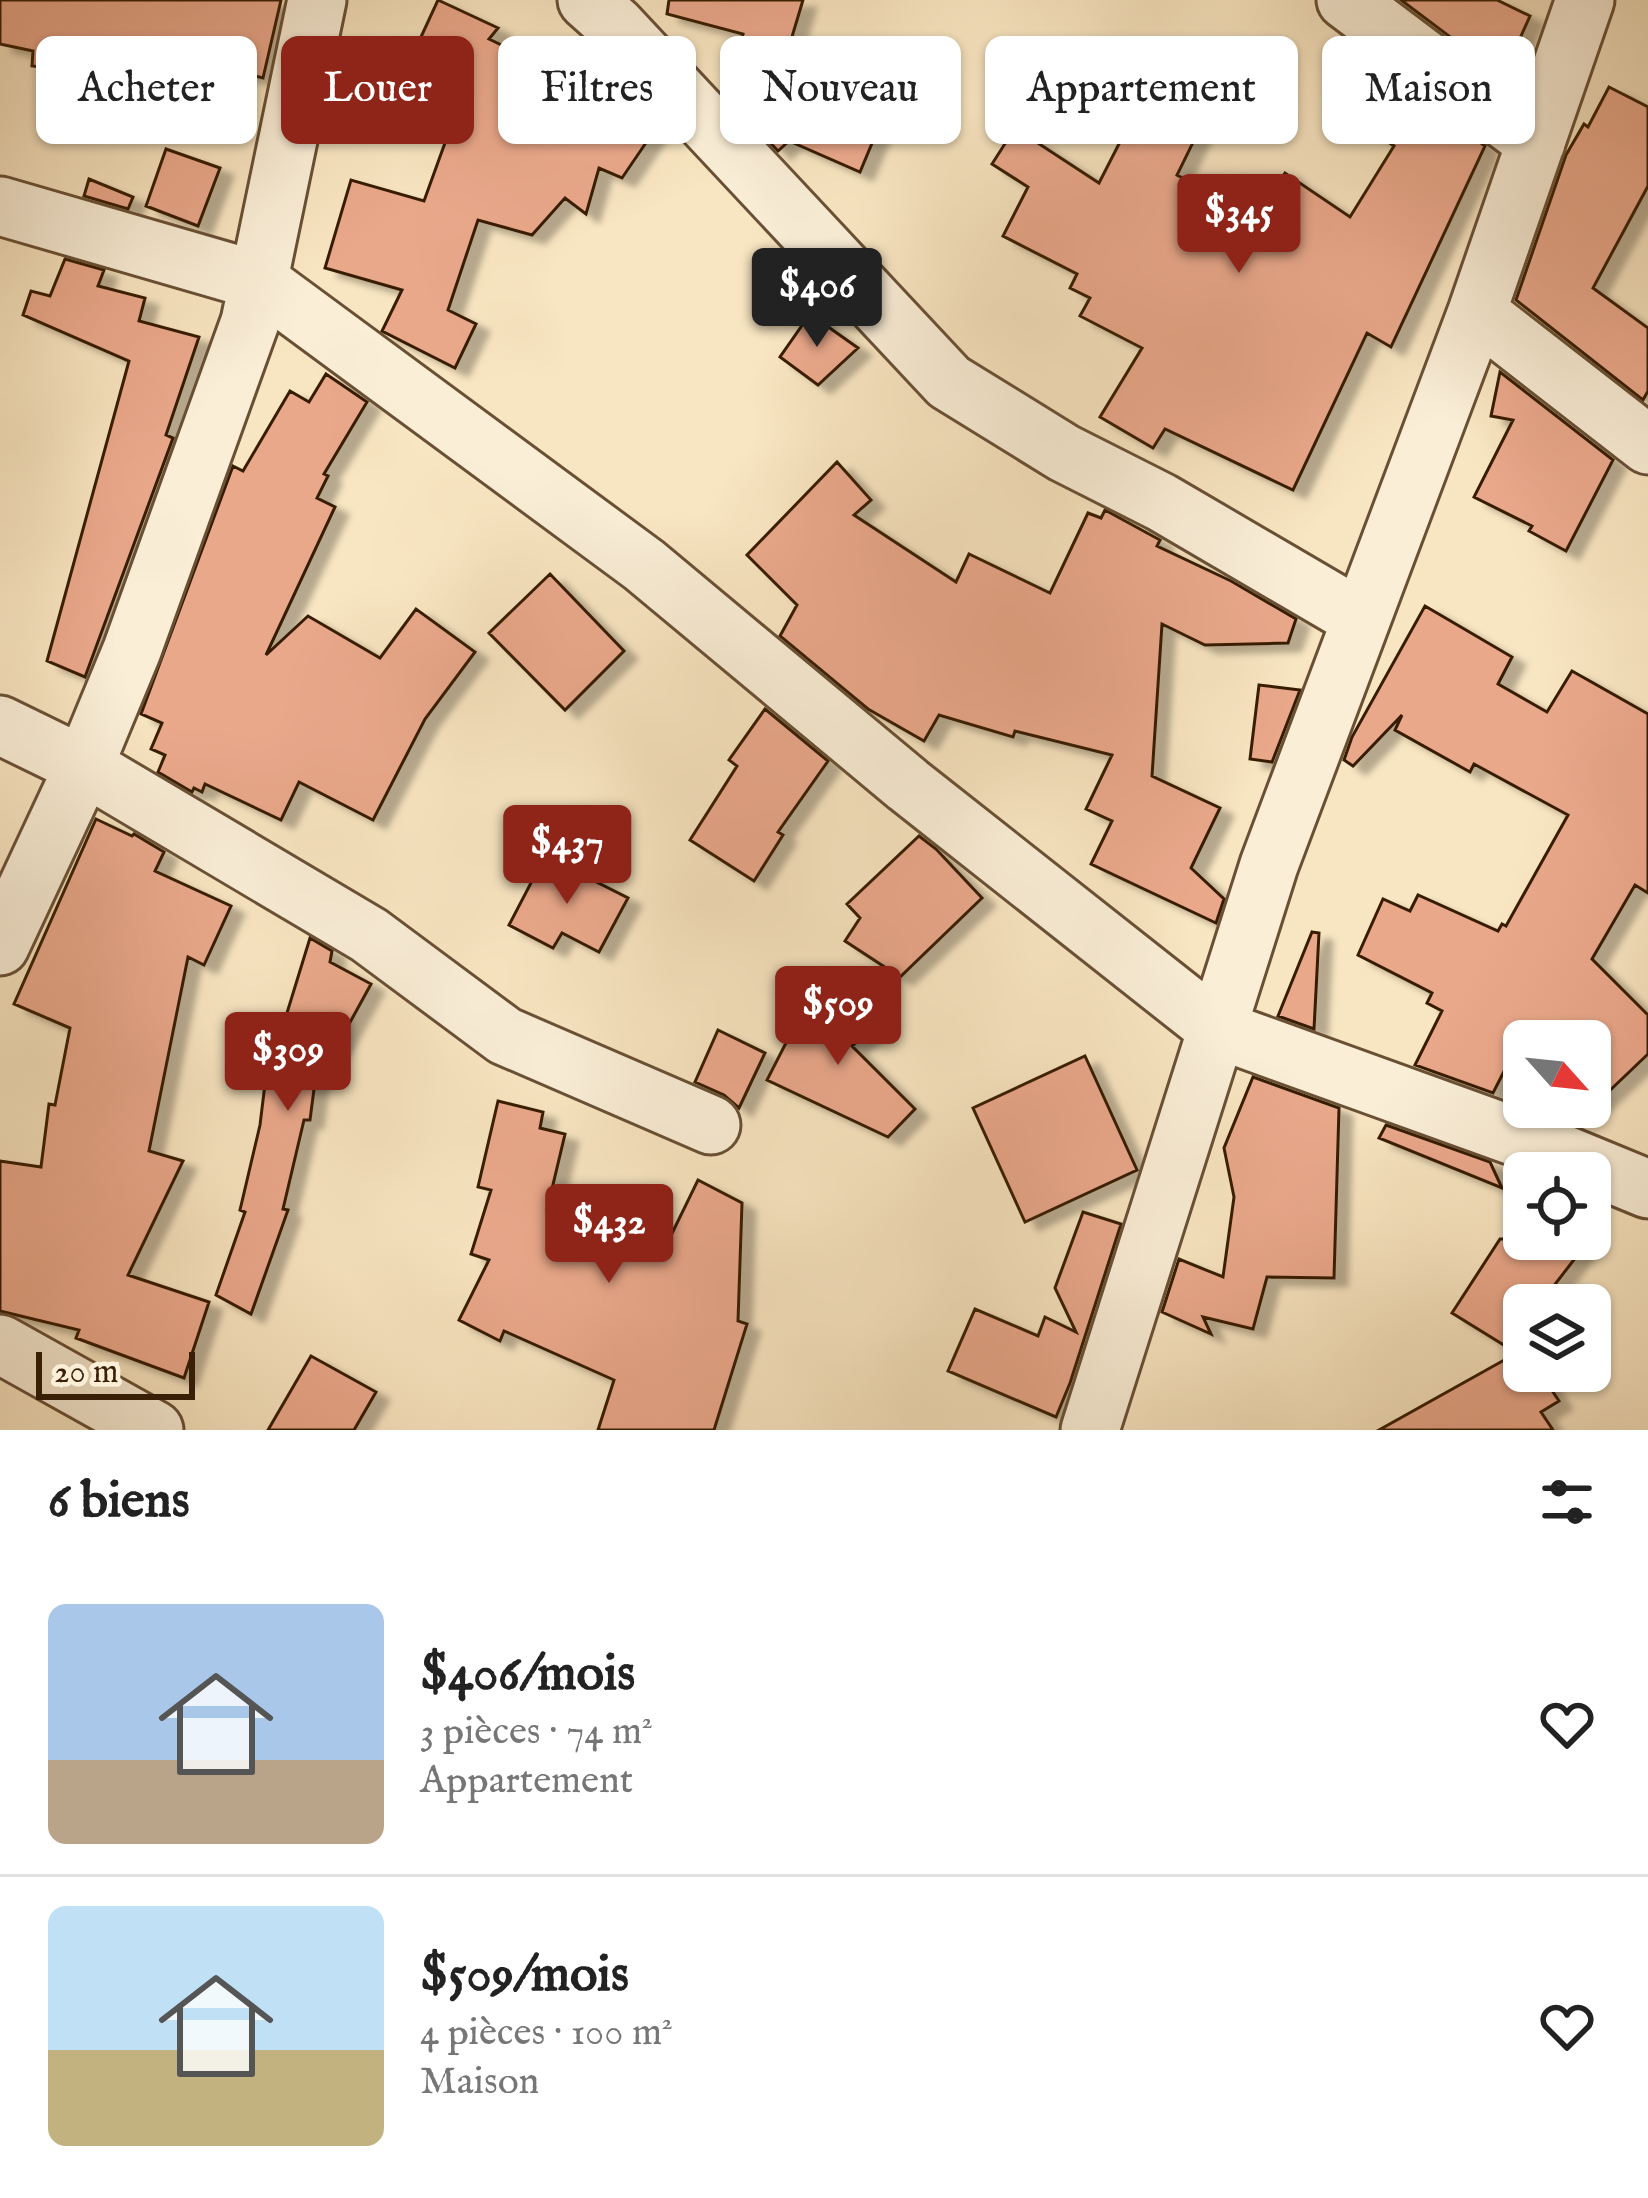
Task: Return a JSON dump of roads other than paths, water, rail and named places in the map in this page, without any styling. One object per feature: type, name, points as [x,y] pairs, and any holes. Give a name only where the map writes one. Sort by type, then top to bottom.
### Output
[{"type":"street","points":[[0,946],[133,650],[250,322],[317,0]]},
{"type":"street","points":[[587,0],[949,382],[1064,453],[1161,502],[1361,619]]},
{"type":"street","points":[[1346,0],[1536,143]]},
{"type":"street","points":[[1090,1430],[1269,865],[1478,312],[1585,0]]},
{"type":"street","points":[[0,206],[260,281],[644,565],[908,785],[1217,1029],[1648,1189]]},
{"type":"street","points":[[1478,312],[1648,445]]},
{"type":"street","points":[[0,725],[84,766],[369,935],[505,1036],[711,1125]]},
{"type":"street","points":[[0,1344],[154,1430]]}]
